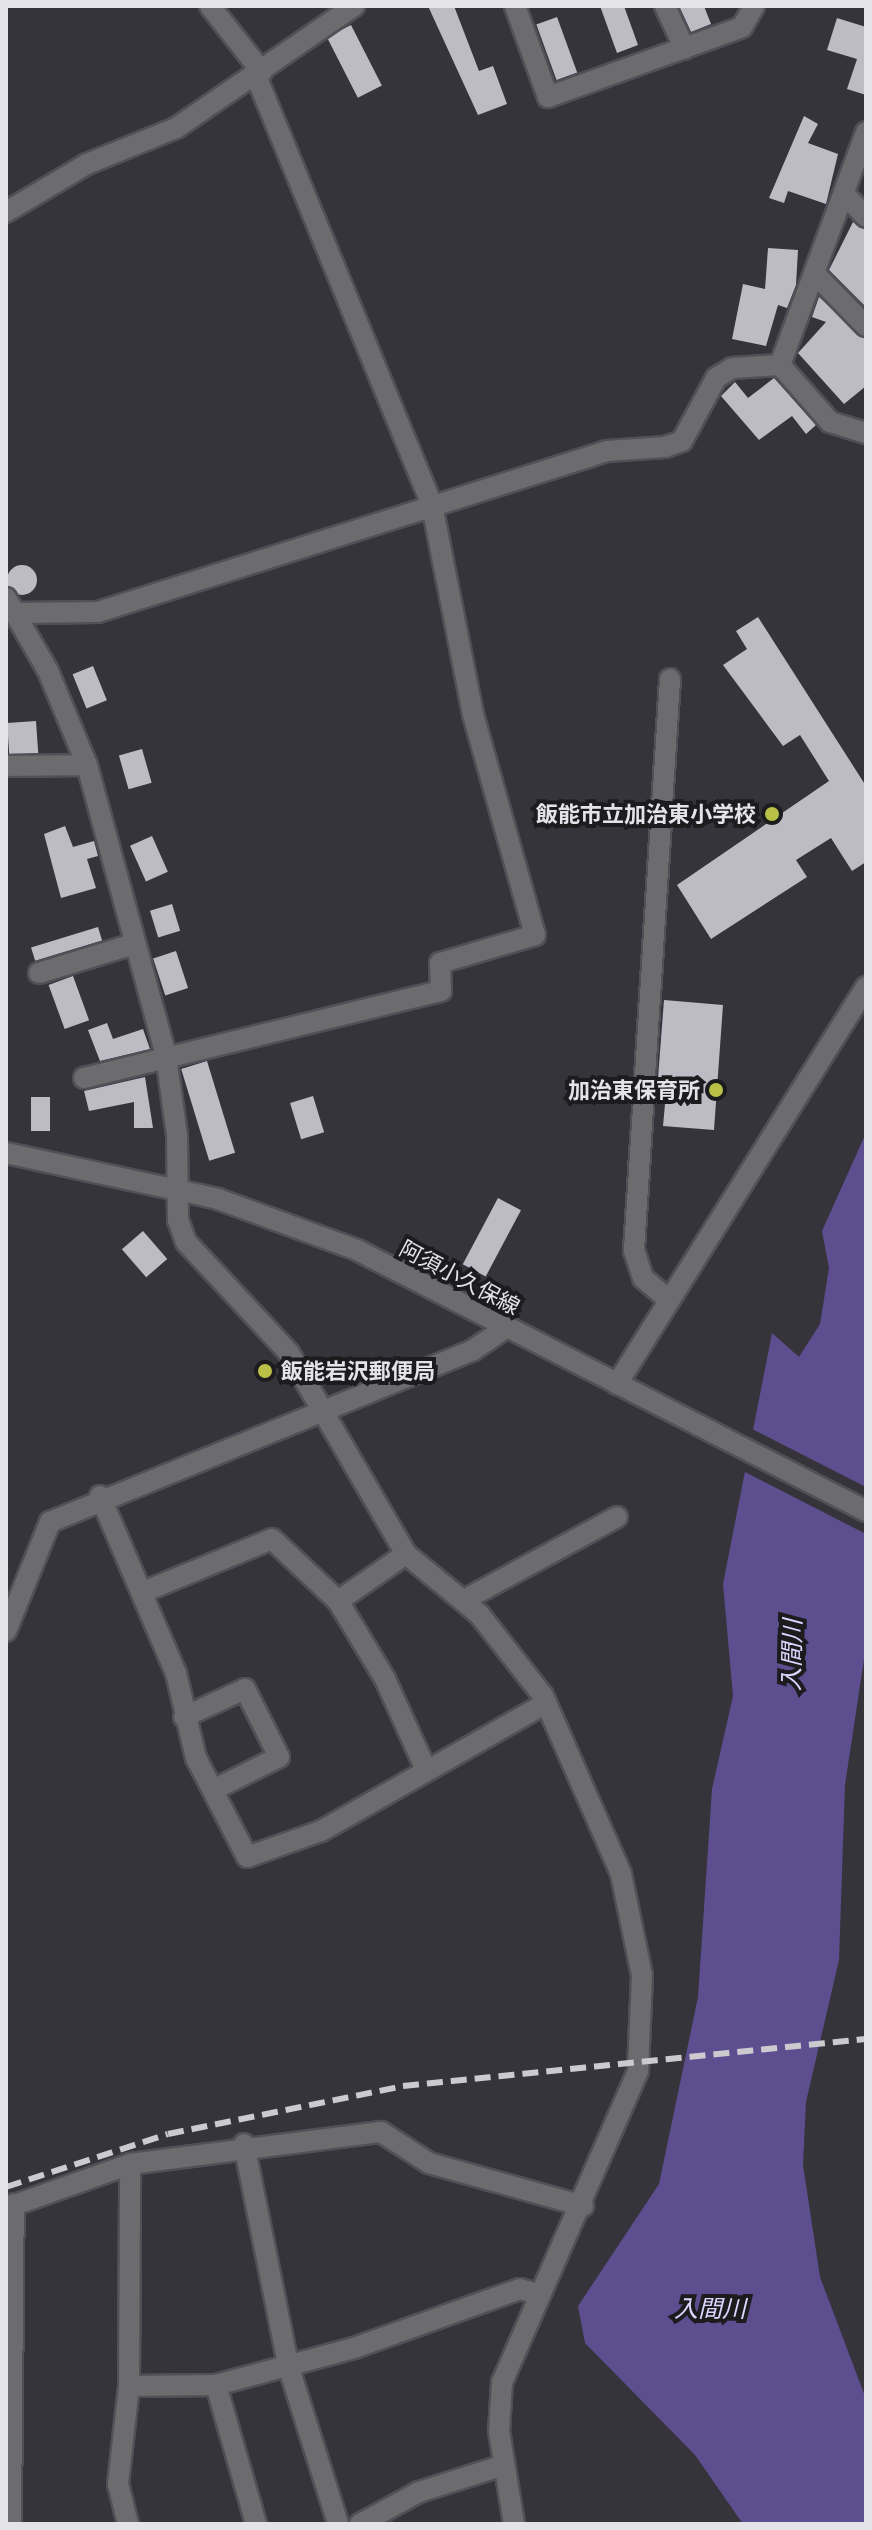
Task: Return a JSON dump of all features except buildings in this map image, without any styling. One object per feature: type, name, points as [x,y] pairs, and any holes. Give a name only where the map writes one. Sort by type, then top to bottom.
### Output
[{"type":"street","points":[[84,1078],[441,991],[440,963],[535,935],[473,714],[432,505],[259,74],[210,6]]},
{"type":"street","points":[[6,212],[99,158],[176,128],[354,6]]},
{"type":"street","points":[[515,6],[548,97],[742,27],[754,6]]},
{"type":"street","points":[[665,6],[685,49]]},
{"type":"street","points":[[780,365],[866,132]]},
{"type":"street","points":[[844,194],[866,217]]},
{"type":"street","points":[[815,274],[866,326]]},
{"type":"street","points":[[514,2524],[504,2465],[502,2382],[538,2294],[583,2206],[638,2071],[642,1975],[621,1874],[546,1703],[464,1600],[406,1554],[326,1409],[289,1353],[186,1242],[177,1189],[166,1056],[87,765],[11,606],[98,612],[607,451],[682,441],[716,378],[732,368],[780,365]]},
{"type":"street","points":[[780,365],[830,422],[866,433]]},
{"type":"street","points":[[669,1300],[643,1278],[634,1250],[670,679]]},
{"type":"street","points":[[6,766],[87,765]]},
{"type":"street","points":[[39,973],[134,944]]},
{"type":"street","points":[[617,1384],[866,987]]},
{"type":"street","name":"阿須小久保線","points":[[6,1153],[177,1189],[357,1250],[866,1511]]},
{"type":"street","points":[[6,1631],[45,1526],[100,1496],[473,1350],[506,1328]]},
{"type":"street","points":[[100,1496],[176,1673],[184,1717],[213,1790],[247,1857],[321,1831],[546,1703]]},
{"type":"street","points":[[464,1600],[617,1517]]},
{"type":"street","points":[[143,1592],[272,1539],[338,1601],[385,1679],[426,1770]]},
{"type":"street","points":[[338,1601],[406,1554]]},
{"type":"street","points":[[184,1717],[245,1689],[279,1757],[213,1790]]},
{"type":"street","points":[[11,2524],[10,2206],[130,2164],[244,2144],[381,2132],[429,2163],[583,2206]]},
{"type":"street","points":[[244,2144],[288,2365],[338,2524]]},
{"type":"street","points":[[128,2524],[118,2484],[129,2386],[130,2164]]},
{"type":"street","points":[[129,2386],[216,2385],[288,2365],[520,2289],[538,2294]]},
{"type":"street","points":[[216,2385],[256,2524]]},
{"type":"street","points":[[360,2524],[439,2484],[504,2465]]},
{"type":"water","name":"入間川","points":[[866,1133],[866,1646],[845,1785],[839,1960],[806,2102],[803,2165],[820,2277],[866,2399],[866,2524],[743,2524],[695,2455],[585,2343],[578,2306],[659,2184],[698,1997],[712,1789],[733,1696],[723,1584],[772,1333],[799,1357],[820,1324],[829,1268],[822,1231]]},
{"type":"pier","points":[[750,1428],[866,1487],[866,1534],[741,1470]]},
{"type":"railway","points":[[6,2187],[168,2134],[403,2086],[866,2039]]},
{"type":"place","name":"飯能市立加治東小学校","points":[[772,814]]},
{"type":"place","name":"加治東保育所","points":[[716,1090]]},
{"type":"place","name":"飯能岩沢郵便局","points":[[265,1371]]}]
